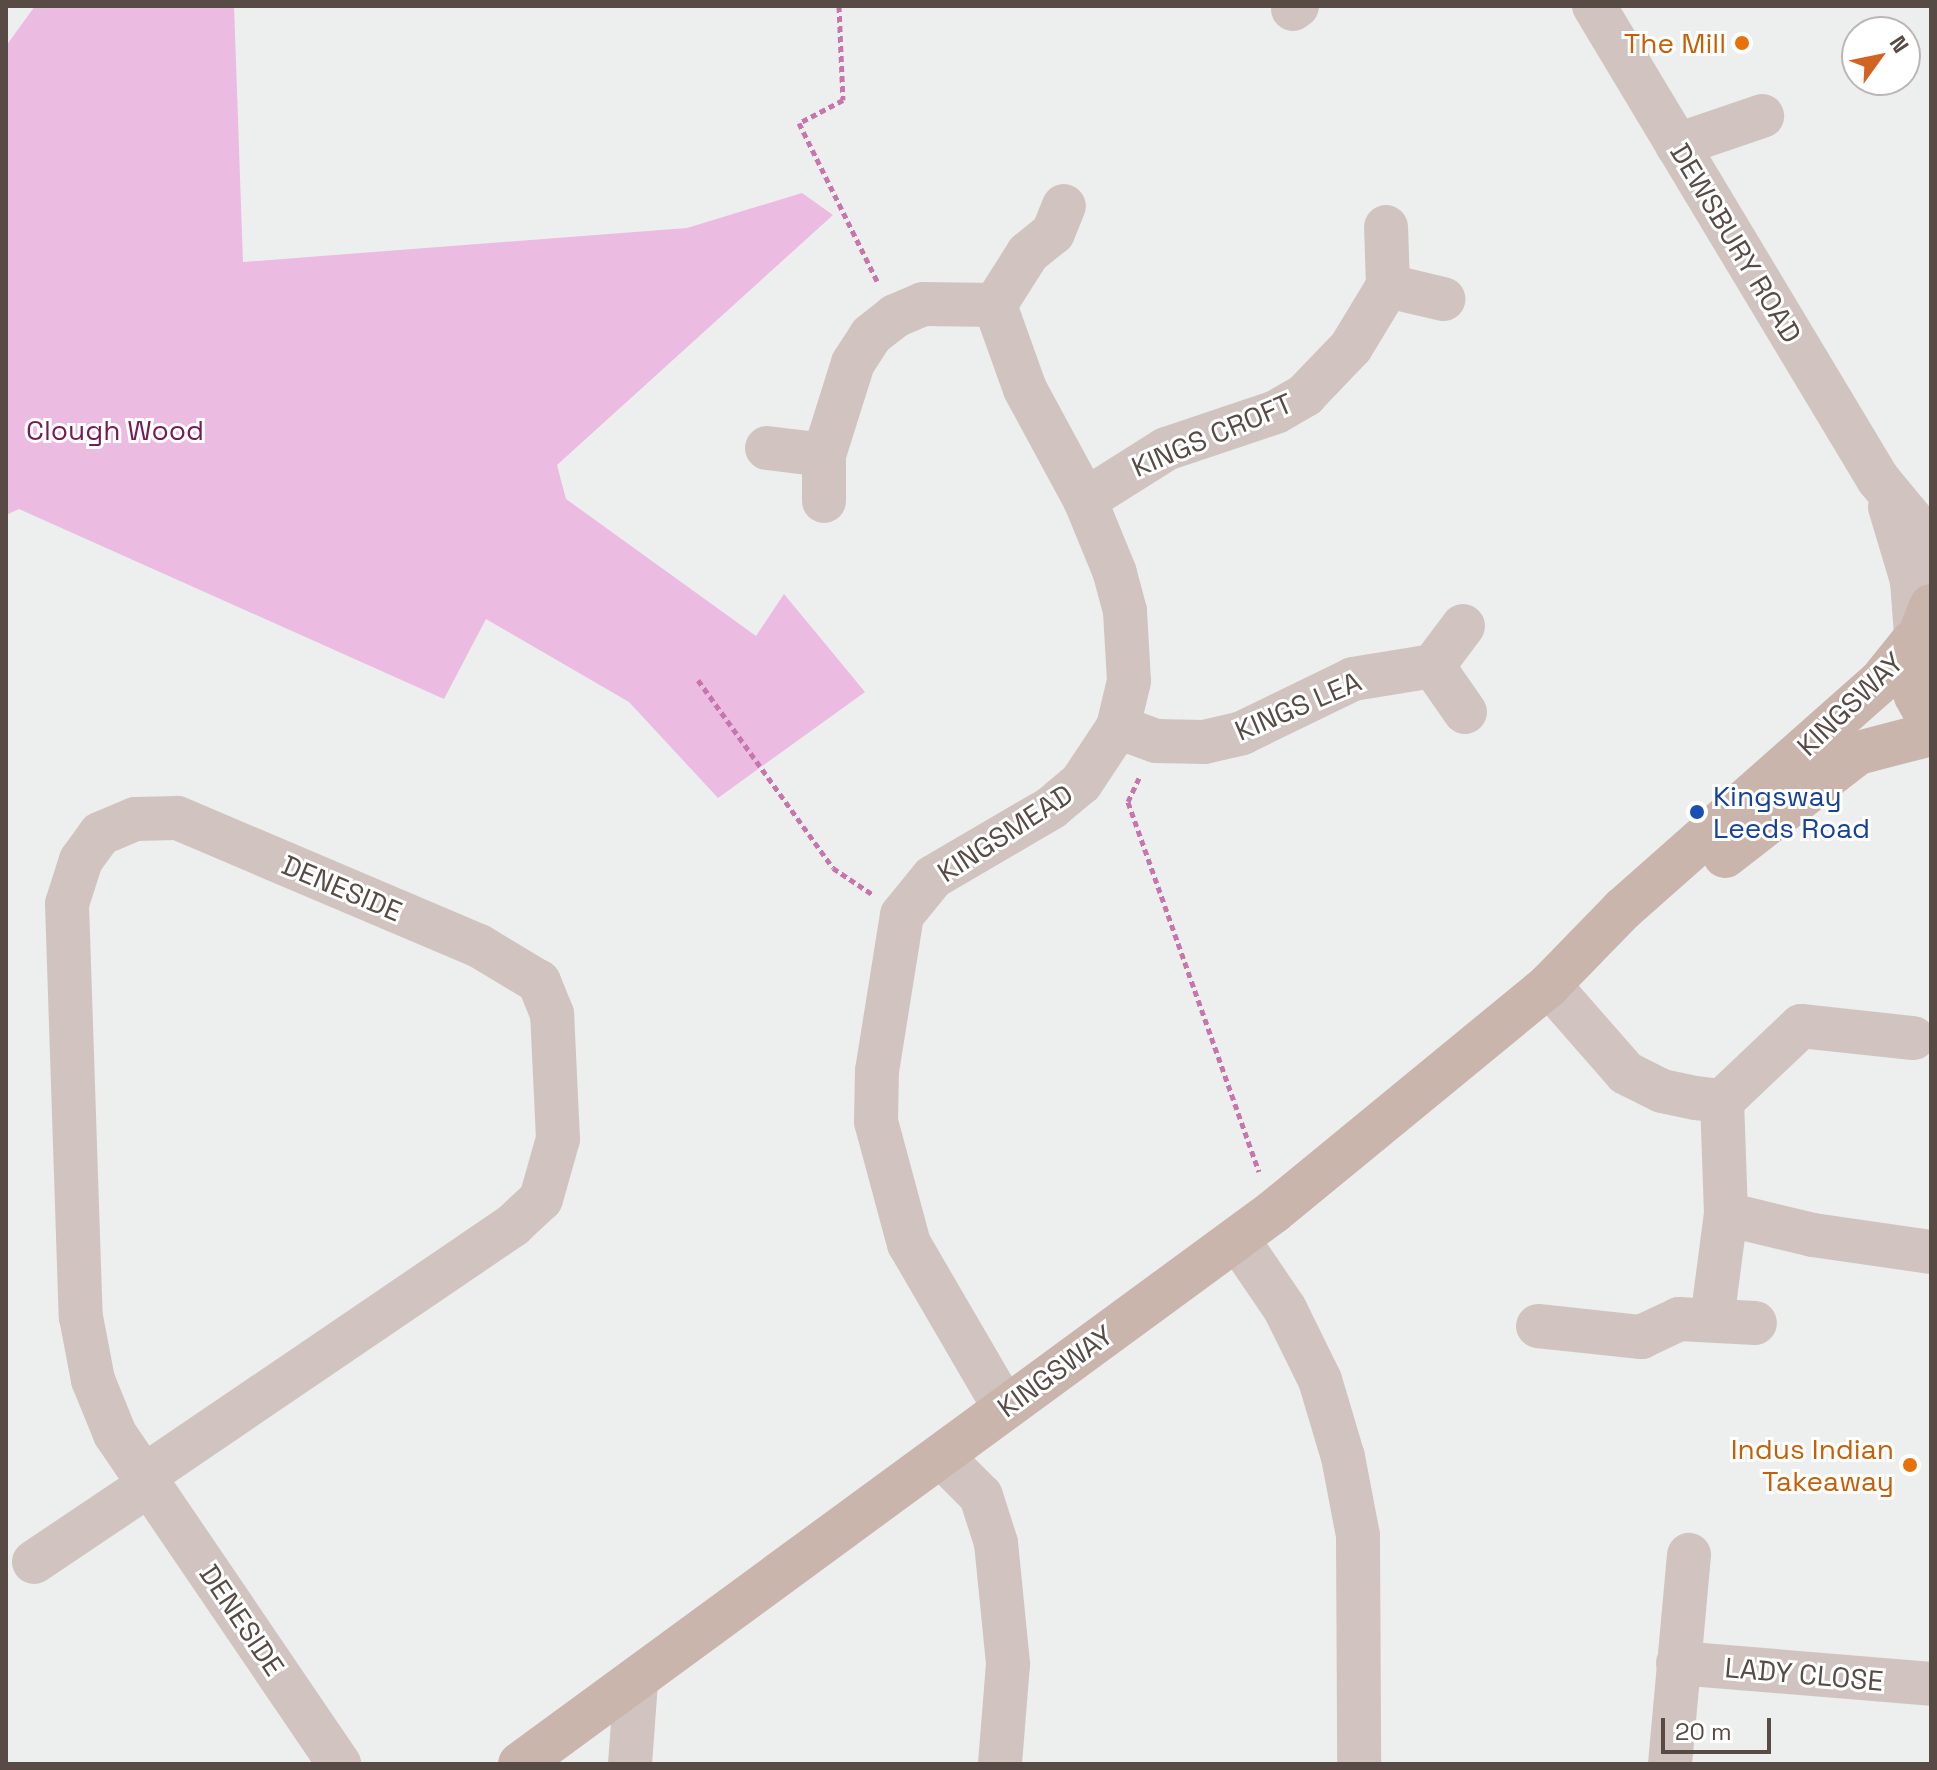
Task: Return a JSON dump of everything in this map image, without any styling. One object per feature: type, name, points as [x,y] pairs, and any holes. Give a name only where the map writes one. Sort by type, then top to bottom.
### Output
[{"type":"main road","points":[[1920,627],[1910,675],[1931,723]]},
{"type":"main road","name":"KINGSWAY","points":[[520,1764],[636,1683],[942,1457],[1004,1407],[1273,1212],[1562,973],[1623,909],[1880,682],[1920,627]]},
{"type":"main road","name":"KINGSWAY","points":[[1562,973],[1633,928],[1858,753],[1931,734]]},
{"type":"street","name":"DEWSBURY ROAD","points":[[1594,6],[1878,479],[1931,543]]},
{"type":"street","points":[[1677,145],[1762,116]]},
{"type":"street","points":[[824,501],[824,455],[853,363],[871,335],[895,316],[923,304],[995,305],[1028,253],[1053,233],[1064,206]]},
{"type":"street","points":[[1386,227],[1388,286],[1443,299]]},
{"type":"street","name":"KINGS CROFT","points":[[1085,500],[1166,449],[1276,412],[1305,395],[1351,347],[1388,286]]},
{"type":"street","name":"KINGSMEAD","points":[[995,305],[1045,434],[1085,500],[1125,611],[1129,681],[1137,734],[1051,808],[933,877],[902,915],[883,1023],[876,1122],[909,1244],[1004,1407]]},
{"type":"street","points":[[767,448],[824,455]]},
{"type":"street","name":"DEWSBURY ROAD","points":[[1878,479],[1905,555],[1920,627]]},
{"type":"street","points":[[1463,626],[1433,666],[1465,712]]},
{"type":"street","name":"KINGS LEA","points":[[1137,734],[1204,742],[1242,733],[1353,679],[1433,666]]},
{"type":"street","name":"DENESIDE","points":[[147,1480],[513,1225],[541,1199],[558,1139],[552,1014],[539,982],[479,946],[177,818],[135,819],[100,834],[81,860],[67,904],[64,946],[81,1317],[93,1380],[115,1434],[339,1764]]},
{"type":"street","points":[[1562,973],[1626,1073],[1662,1091],[1722,1101]]},
{"type":"street","points":[[1538,1326],[1641,1337],[1679,1319],[1734,1322],[1722,1101],[1801,1026],[1913,1038]]},
{"type":"street","points":[[1726,1214],[1813,1235],[1931,1252]]},
{"type":"street","points":[[1238,1240],[1299,1337],[1320,1380],[1343,1457],[1358,1536],[1359,1764]]},
{"type":"street","points":[[942,1457],[981,1496],[996,1543],[1008,1664],[1000,1764]]},
{"type":"street","points":[[34,1562],[147,1480]]},
{"type":"street","points":[[1670,1764],[1689,1555]]},
{"type":"street","name":"LADY CLOSE","points":[[1678,1663],[1931,1684]]},
{"type":"street","points":[[630,1764],[636,1683]]},
{"type":"path","points":[[839,6],[843,100],[799,123],[895,316]]},
{"type":"path","points":[[698,680],[833,868],[902,915]]},
{"type":"path","points":[[1137,734],[1128,802],[1273,1212]]},
{"type":"green space","name":"Clough Wood","points":[[35,6],[234,6],[243,262],[687,228],[802,193],[833,215],[557,465],[566,499],[756,636],[784,594],[865,692],[718,798],[629,702],[486,619],[444,699],[19,509],[6,515],[6,46]]},
{"type":"place","name":"The Mill","points":[[1742,43]]},
{"type":"place","name":"Kingsway Leeds Road","points":[[1697,812]]},
{"type":"place","name":"Indus Indian Takeaway","points":[[1910,1465]]}]
